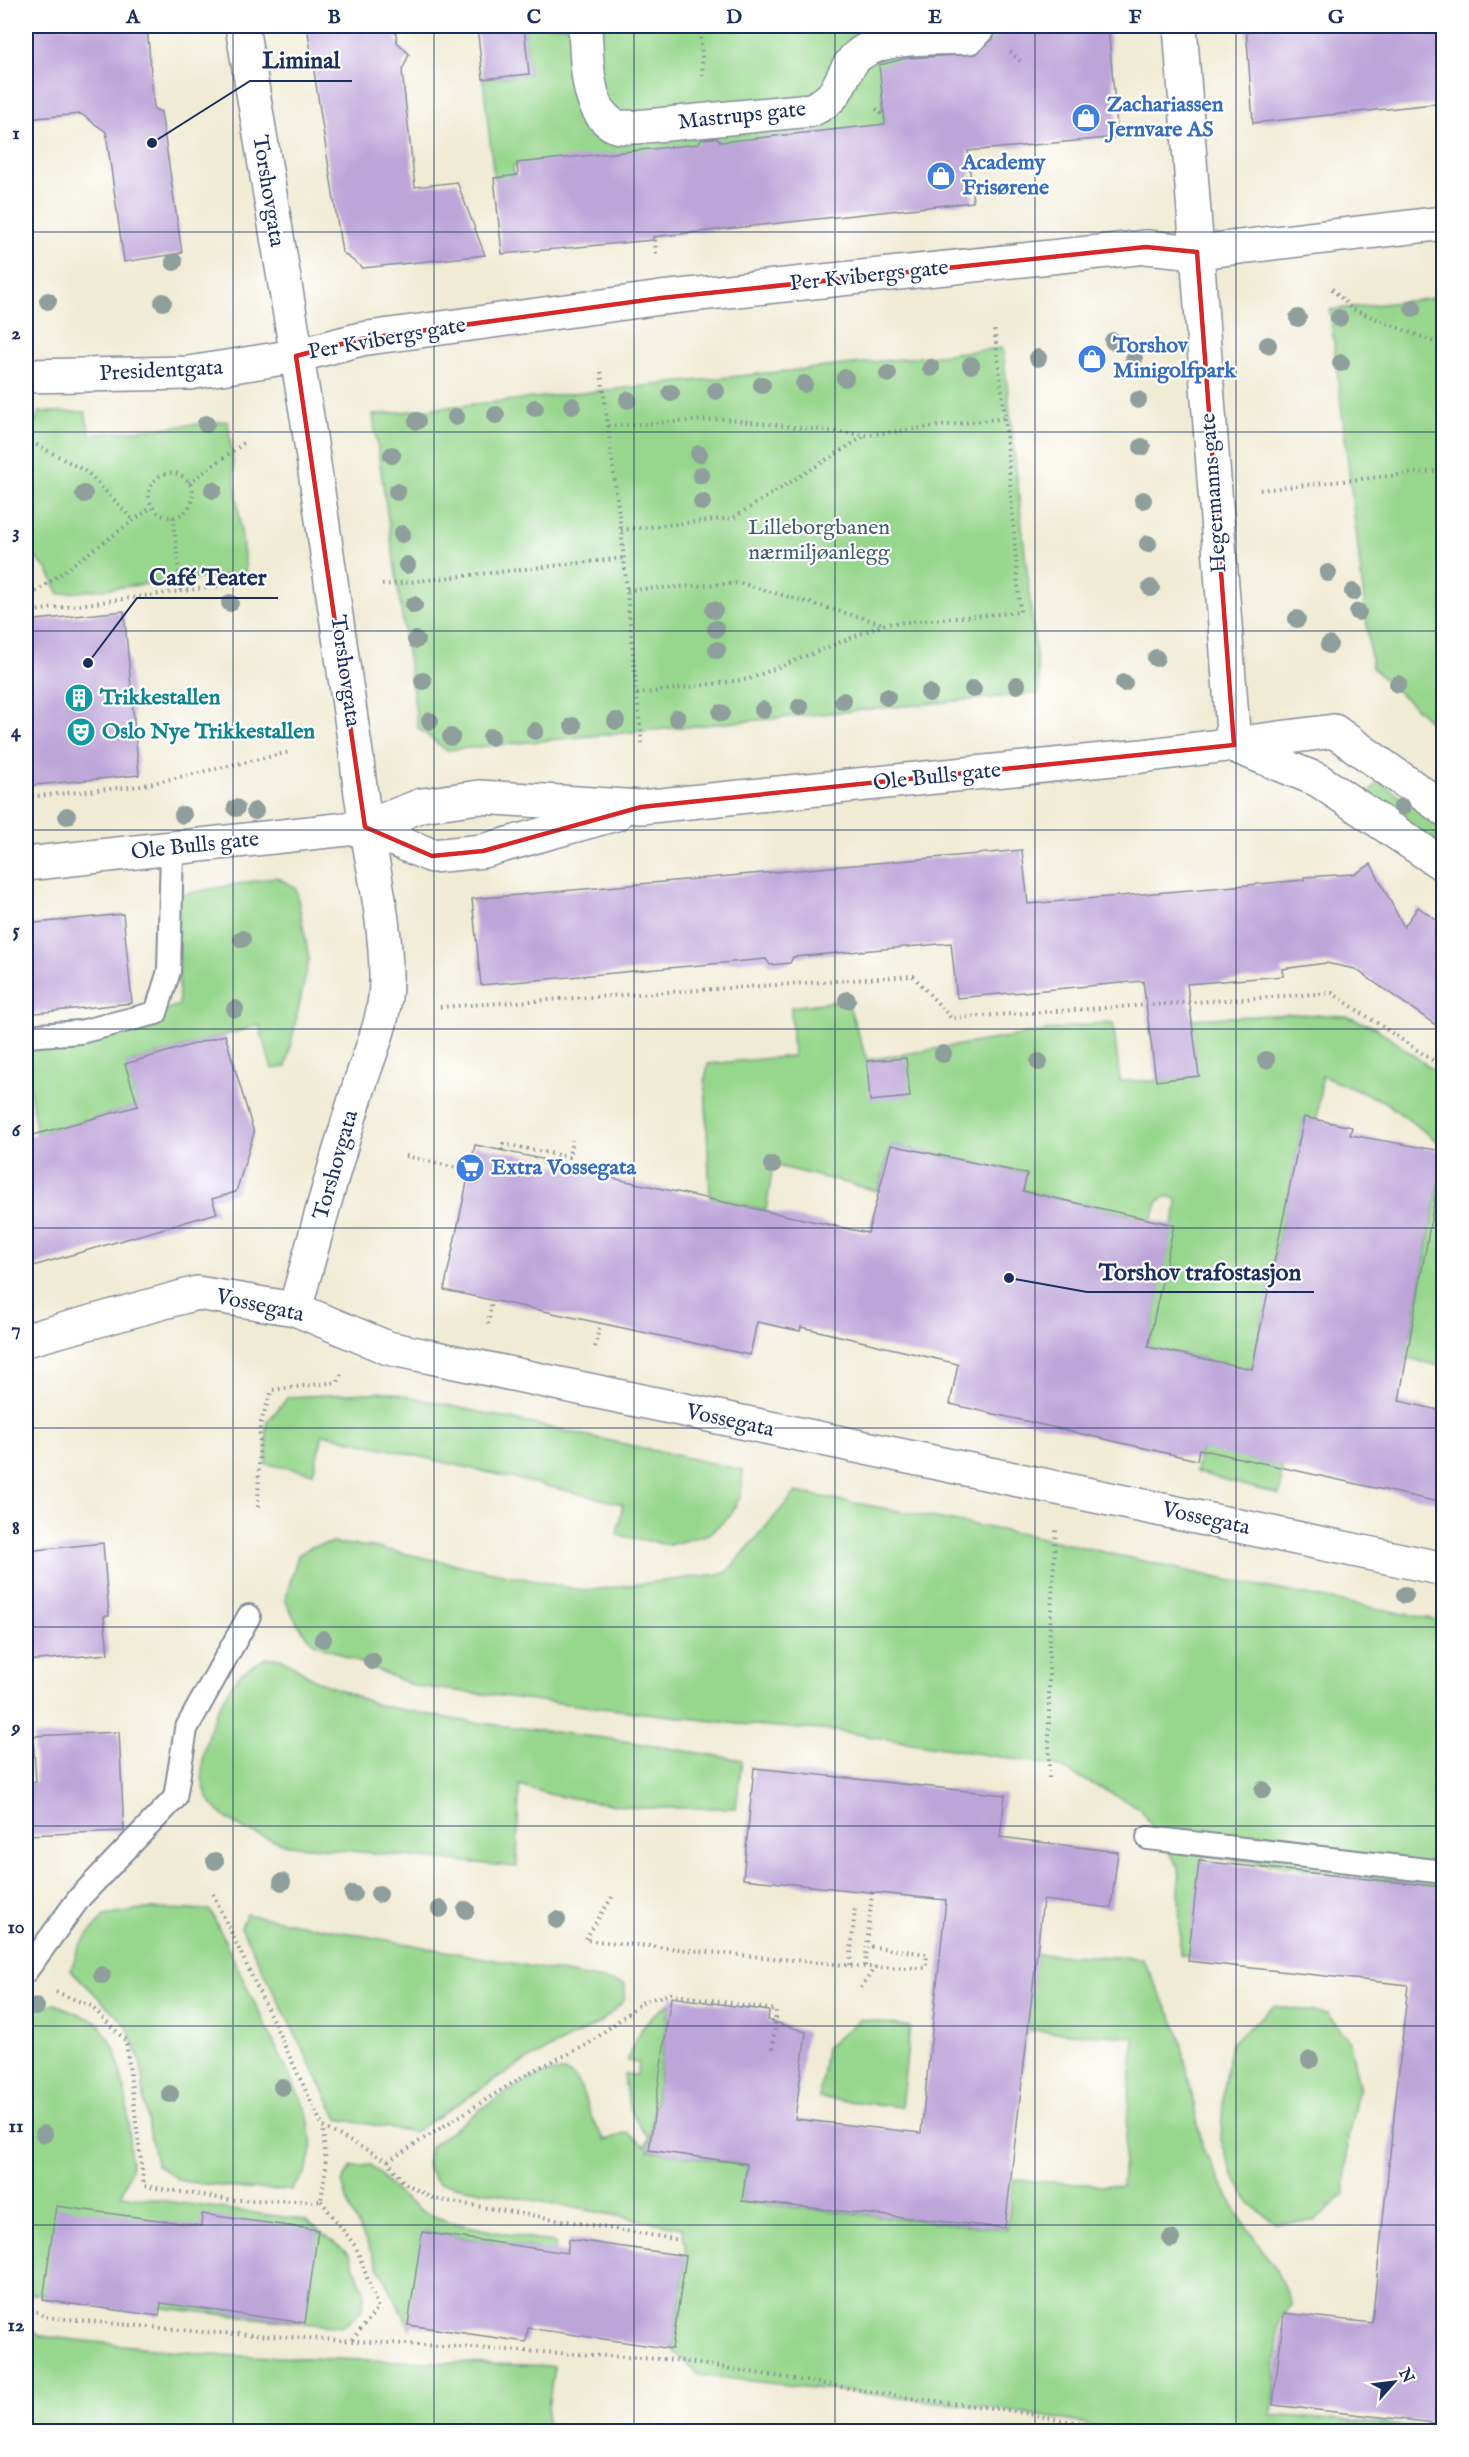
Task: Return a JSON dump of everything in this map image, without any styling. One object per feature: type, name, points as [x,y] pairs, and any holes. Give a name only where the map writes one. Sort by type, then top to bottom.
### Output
[{"type":"street","name":"Torshovgata","points":[[242,26],[308,423],[384,947],[386,981],[384,1006],[295,1309]]},
{"type":"street","name":"Mastrups gate","points":[[585,26],[590,90],[600,112],[616,126],[636,127],[811,111],[829,102],[851,63],[865,49],[885,42],[969,37],[979,26]]},
{"type":"street","name":"Hegermanns gate","points":[[1180,26],[1234,745]]},
{"type":"street","name":"Per Kvibergs gate","points":[[296,356],[361,339],[661,298],[1146,247],[1197,252],[1443,223]]},
{"type":"street","name":"Presidentgata","points":[[26,375],[189,373],[296,356]]},
{"type":"street","name":"Ole Bulls gate","points":[[26,864],[365,827],[422,805],[479,797],[641,807],[1234,745],[1334,731],[1443,809]]},
{"type":"street","points":[[1234,745],[1318,780],[1443,865]]},
{"type":"street","name":"Ole Bulls gate","points":[[365,827],[432,856],[450,855],[483,851],[641,807]]},
{"type":"street","name":"Vossegata","points":[[26,1340],[197,1293],[295,1309],[388,1348],[1443,1569]]},
{"type":"lane","points":[[26,1036],[80,1032],[156,1013],[168,971],[172,848]]},
{"type":"lane","points":[[26,1971],[80,1897],[175,1798],[186,1729],[249,1616]]},
{"type":"lane","points":[[1148,1838],[1443,1872]]},
{"type":"path","points":[[700,26],[702,51]]},
{"type":"path","points":[[1332,289],[1352,309],[1443,346]]},
{"type":"path","points":[[637,694],[749,680],[885,624],[1020,612],[1005,418],[994,326]]},
{"type":"path","points":[[601,372],[621,530],[642,746]]},
{"type":"path","points":[[608,426],[723,419],[866,435],[1005,418]]},
{"type":"path","points":[[621,530],[733,518],[866,435]]},
{"type":"path","points":[[26,439],[87,471],[133,520]]},
{"type":"path","points":[[189,483],[244,443]]},
{"type":"path","points":[[1260,490],[1443,470]]},
{"type":"path","points":[[176,474],[189,483],[192,489],[192,503],[183,514],[173,517],[162,516],[152,507],[149,500],[151,485],[162,475],[176,474]]},
{"type":"path","points":[[26,599],[152,507]]},
{"type":"path","points":[[173,517],[181,591]]},
{"type":"path","points":[[382,585],[624,558]]},
{"type":"path","points":[[26,612],[264,580]]},
{"type":"path","points":[[627,590],[740,582],[885,624]]},
{"type":"path","points":[[1440,752],[1443,747]]},
{"type":"path","points":[[26,797],[140,786],[290,752]]},
{"type":"path","points":[[440,1007],[913,976],[951,1018],[1332,993],[1443,1068]]},
{"type":"path","points":[[502,1150],[503,1144],[569,1157],[572,1140]]},
{"type":"path","points":[[406,1156],[470,1171]]},
{"type":"path","points":[[487,1331],[492,1300]]},
{"type":"path","points":[[594,1354],[600,1323]]},
{"type":"path","points":[[258,1507],[260,1425],[272,1390],[339,1382],[342,1372]]},
{"type":"path","points":[[1049,1778],[1049,1644],[1057,1526]]},
{"type":"path","points":[[865,1966],[872,1892]]},
{"type":"path","points":[[213,1894],[323,2127],[326,2166],[321,2201],[356,2247],[378,2308],[352,2341]]},
{"type":"path","points":[[612,1897],[585,1940],[850,1965],[926,1968],[927,1954],[867,1946]]},
{"type":"path","points":[[850,1965],[855,1907]]},
{"type":"path","points":[[861,1988],[875,1967]]},
{"type":"path","points":[[47,1988],[91,2006],[126,2041],[144,2186],[232,2200],[321,2201]]},
{"type":"path","points":[[388,2161],[530,2072],[587,2046],[644,2001],[671,1994],[776,2010],[773,2050]]},
{"type":"path","points":[[323,2127],[388,2161],[403,2182],[434,2199],[680,2240]]},
{"type":"path","points":[[26,2305],[45,2317],[202,2332],[676,2360],[910,2398],[1007,2410],[1128,2432]]},
{"type":"highlighted area","points":[[1146,247],[1197,252],[1234,745],[641,807],[483,851],[432,856],[365,827],[296,356],[361,339],[661,298]]},
{"type":"green space","points":[[524,26],[1021,26],[1024,65],[881,78],[885,126],[513,166],[514,179],[494,178],[483,79],[529,74]]},
{"type":"green space","points":[[1444,297],[1443,733],[1372,668],[1330,310]]},
{"type":"green space","name":"Lilleborgbanen nærmiljøanlegg","points":[[1003,348],[1040,693],[446,750],[418,728],[373,415]]},
{"type":"green space","points":[[39,412],[85,412],[90,435],[228,421],[246,573],[59,594],[48,570],[26,549],[26,446]]},
{"type":"green space","points":[[1378,781],[1443,826],[1443,847],[1368,795]]},
{"type":"green space","points":[[276,877],[296,888],[309,959],[286,1067],[272,1069],[259,1025],[126,1064],[138,1106],[37,1134],[26,1067],[26,1037],[156,1013],[179,1005],[178,895]]},
{"type":"green space","points":[[847,1000],[867,1060],[1089,1024],[1113,1023],[1120,1081],[1156,1081],[1198,1076],[1190,1019],[1292,1014],[1346,1016],[1376,1028],[1443,1077],[1443,1145],[1383,1101],[1322,1076],[1317,1120],[1304,1118],[1234,1456],[1282,1467],[1280,1495],[1196,1472],[1209,1405],[1199,1402],[1207,1359],[1148,1347],[1177,1205],[1176,1199],[1167,1196],[1158,1201],[1152,1220],[1023,1191],[1026,1173],[891,1145],[878,1191],[773,1165],[766,1210],[710,1197],[705,1080],[708,1064],[793,1056],[791,1007]]},
{"type":"green space","points":[[1443,1160],[1443,1366],[1380,1354],[1411,1336]]},
{"type":"green space","points":[[388,1392],[743,1470],[741,1495],[730,1516],[709,1534],[669,1545],[617,1535],[623,1504],[323,1434],[313,1473],[266,1464],[267,1422],[288,1397]]},
{"type":"green space","points":[[796,1492],[1033,1536],[1223,1579],[1443,1621],[1443,1888],[1204,1855],[1189,1956],[1180,1955],[1179,1867],[1140,1808],[1057,1766],[836,1731],[739,1724],[414,1686],[312,1642],[297,1623],[285,1600],[298,1555],[313,1546],[333,1543],[373,1547],[585,1591],[726,1573]]},
{"type":"green space","points":[[265,1658],[281,1658],[317,1681],[378,1705],[457,1720],[611,1739],[742,1760],[736,1808],[635,1808],[552,1795],[519,1785],[517,1867],[288,1845],[277,1842],[246,1830],[220,1812],[212,1804],[205,1790],[202,1774],[203,1756],[208,1736],[222,1700],[242,1673]]},
{"type":"green space","points":[[146,1909],[210,1910],[307,2112],[311,2134],[311,2154],[305,2171],[291,2190],[244,2189],[181,2181],[156,2164],[145,2107],[141,2063],[127,2026],[71,1970],[79,1946],[104,1916]]},
{"type":"green space","points":[[246,1914],[625,1984],[624,2001],[600,2023],[520,2064],[414,2132],[338,2119],[241,1927]]},
{"type":"green space","points":[[1032,1954],[1142,1958],[1179,2032],[1203,2149],[1239,2216],[1275,2268],[1292,2305],[1279,2320],[1272,2415],[1443,2429],[1443,2431],[1125,2431],[1007,2410],[698,2375],[673,2350],[686,2256],[683,2228],[439,2183],[429,2170],[427,2162],[431,2146],[521,2084],[558,2072],[571,2075],[578,2083],[591,2116],[605,2140],[628,2133],[645,2146],[649,2137],[630,2108],[624,2074],[637,2075],[639,2063],[627,2061],[634,2042],[648,2021],[670,2003],[648,2150],[747,2165],[742,2202],[1007,2229],[1013,2180],[1122,2186],[1134,2037],[1024,2030]]},
{"type":"green space","points":[[55,2004],[98,2022],[116,2051],[127,2103],[131,2169],[121,2195],[306,2220],[349,2254],[365,2293],[361,2312],[341,2327],[32,2294],[26,2288],[26,2015],[36,2007]]},
{"type":"green space","points":[[1274,2006],[1327,2014],[1349,2039],[1359,2086],[1348,2137],[1345,2194],[1314,2221],[1276,2223],[1251,2205],[1234,2178],[1221,2140],[1224,2083],[1231,2043]]},
{"type":"green space","points":[[860,2019],[910,2027],[901,2107],[819,2098],[826,2048]]},
{"type":"green space","points":[[371,2165],[406,2200],[432,2215],[465,2226],[555,2243],[552,2278],[538,2249],[426,2232],[410,2328],[350,2210],[342,2182],[352,2167]]},
{"type":"green space","points":[[26,2327],[40,2336],[214,2355],[554,2366],[545,2431],[26,2431]]},
{"type":"building","points":[[26,26],[147,26],[154,109],[161,112],[182,253],[124,262],[106,132],[81,114],[26,119]]},
{"type":"building","points":[[307,26],[395,26],[397,42],[409,54],[402,71],[415,187],[457,182],[485,255],[363,268],[342,252]]},
{"type":"building","points":[[477,26],[524,26],[529,74],[483,79]]},
{"type":"building","points":[[997,26],[1108,26],[1118,137],[968,151],[973,202],[653,237],[653,240],[502,254],[494,178],[518,175],[517,163],[698,144],[702,139],[717,138],[721,142],[885,124],[879,65],[908,58],[976,54],[993,39]]},
{"type":"building","points":[[1246,26],[1443,26],[1443,103],[1253,123]]},
{"type":"building","name":"Trikkestallen","points":[[124,611],[139,775],[26,786],[26,621]]},
{"type":"building","points":[[1022,850],[1028,904],[1304,880],[1304,877],[1355,874],[1371,864],[1404,927],[1418,907],[1443,925],[1443,1030],[1355,969],[1326,963],[1282,969],[1283,976],[1187,984],[1199,1076],[1156,1081],[1143,981],[957,998],[951,943],[793,957],[790,963],[770,965],[766,959],[481,985],[472,899]]},
{"type":"building","points":[[123,914],[132,1003],[26,1014],[26,924]]},
{"type":"building","points":[[225,1035],[254,1133],[236,1192],[212,1199],[217,1213],[26,1268],[26,1137],[138,1106],[125,1064]]},
{"type":"building","points":[[906,1058],[910,1097],[870,1101],[867,1061]]},
{"type":"building","points":[[1304,1117],[1352,1127],[1350,1135],[1443,1151],[1399,1401],[1443,1411],[1443,1503],[1199,1449],[1197,1460],[950,1404],[958,1364],[801,1327],[800,1331],[757,1322],[750,1355],[444,1290],[475,1145],[542,1159],[542,1163],[868,1233],[891,1145],[1027,1174],[1023,1191],[1174,1225],[1148,1347],[1252,1369]]},
{"type":"building","points":[[103,1543],[109,1616],[104,1616],[108,1654],[26,1661],[26,1551]]},
{"type":"building","points":[[119,1732],[124,1831],[26,1835],[26,1783],[36,1782],[33,1736]]},
{"type":"building","points":[[754,1768],[1005,1795],[1000,1837],[1118,1852],[1111,1908],[1043,1900],[1005,2228],[742,2201],[747,2164],[649,2150],[671,1997],[769,2011],[768,2020],[806,2032],[795,2119],[921,2133],[946,1900],[743,1879]]},
{"type":"building","points":[[1199,1861],[1443,1887],[1443,2424],[1273,2405],[1284,2313],[1372,2323],[1408,1985],[1188,1961]]},
{"type":"building","points":[[56,2206],[201,2226],[202,2214],[318,2230],[305,2323],[161,2303],[159,2316],[43,2300]]},
{"type":"building","points":[[422,2232],[567,2253],[569,2239],[686,2256],[672,2349],[528,2328],[526,2342],[408,2325]]},
{"type":"place","name":"Zachariassen Jernvare AS","points":[[1086,118]]},
{"type":"place","name":"Liminal","points":[[152,143]]},
{"type":"place","name":"Academy Frisørene","points":[[941,176]]},
{"type":"place","name":"Torshov Minigolfpark","points":[[1092,359]]},
{"type":"place","name":"Café Teater","points":[[88,663]]},
{"type":"place","name":"Trikkestallen","points":[[79,698]]},
{"type":"place","name":"Oslo Nye Trikkestallen","points":[[81,732]]},
{"type":"place","name":"Extra Vossegata","points":[[470,1168]]},
{"type":"place","name":"Torshov trafostasjon","points":[[1009,1278]]}]
